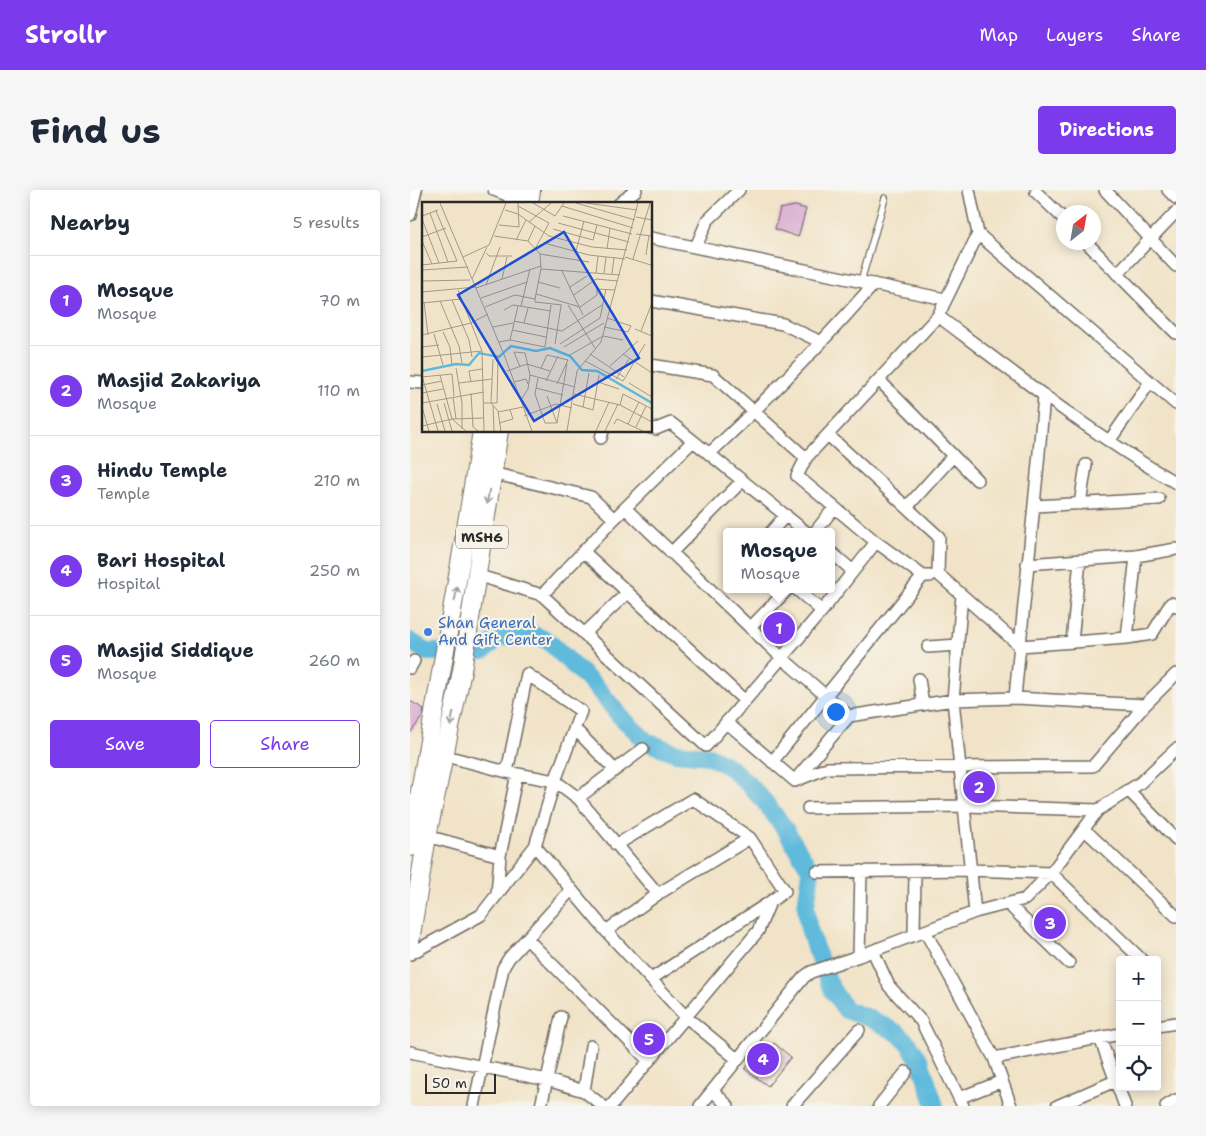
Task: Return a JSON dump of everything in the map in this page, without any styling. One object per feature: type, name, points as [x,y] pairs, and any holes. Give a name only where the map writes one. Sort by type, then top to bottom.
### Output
[{"type":"main road","name":"MSH6","points":[[410,847],[457,589],[482,432]]},
{"type":"main road","name":"MSH6","points":[[410,941],[428,836],[462,671],[499,432]]},
{"type":"street","points":[[410,215],[416,190]]},
{"type":"street","points":[[494,190],[522,198]]},
{"type":"street","points":[[621,202],[636,190]]},
{"type":"street","points":[[696,247],[707,221],[739,190]]},
{"type":"street","points":[[969,190],[978,234],[1176,404]]},
{"type":"street","points":[[1105,190],[1176,266]]},
{"type":"street","points":[[1168,190],[1176,198]]},
{"type":"street","points":[[1036,192],[1056,211]]},
{"type":"street","points":[[1117,274],[1176,212]]},
{"type":"street","points":[[978,234],[938,316],[806,458],[797,476],[876,542],[923,576],[938,574],[1020,646],[1127,638],[1152,634],[1171,603],[1176,606]]},
{"type":"street","points":[[652,238],[945,299]]},
{"type":"street","points":[[1094,250],[1176,333]]},
{"type":"street","points":[[709,454],[821,342],[874,284]]},
{"type":"street","points":[[652,302],[783,324],[821,342]]},
{"type":"street","points":[[938,316],[1044,395],[1143,463],[1176,483]]},
{"type":"street","points":[[652,365],[713,376],[806,458]]},
{"type":"street","points":[[879,380],[977,480]]},
{"type":"street","points":[[1110,440],[1150,382]]},
{"type":"street","points":[[1015,698],[1027,564],[1035,506],[1044,395]]},
{"type":"street","points":[[652,428],[656,429],[670,423],[801,528]]},
{"type":"street","points":[[828,435],[939,537],[938,574]]},
{"type":"street","points":[[542,595],[614,519],[693,441]]},
{"type":"street","points":[[907,507],[953,456]]},
{"type":"street","points":[[1080,504],[1086,465]]},
{"type":"street","points":[[492,473],[591,497],[614,519]]},
{"type":"street","points":[[671,553],[742,481]]},
{"type":"street","points":[[1035,506],[1159,500]]},
{"type":"street","points":[[625,508],[750,628],[849,716]]},
{"type":"street","points":[[818,528],[834,508]]},
{"type":"street","points":[[775,528],[786,515]]},
{"type":"street","points":[[476,575],[542,595],[706,746],[822,611],[876,542]]},
{"type":"street","points":[[1027,564],[1136,556],[1176,549]]},
{"type":"street","points":[[584,551],[744,700]]},
{"type":"street","points":[[835,556],[853,571]]},
{"type":"street","points":[[1127,638],[1136,556]]},
{"type":"street","points":[[1072,642],[1080,560]]},
{"type":"street","points":[[772,762],[923,576]]},
{"type":"street","points":[[584,634],[628,592]]},
{"type":"street","points":[[750,628],[784,593]]},
{"type":"street","points":[[801,593],[822,611]]},
{"type":"street","points":[[962,595],[953,700],[975,912]]},
{"type":"street","points":[[928,647],[958,645]]},
{"type":"street","points":[[410,954],[481,915],[535,846],[555,781],[581,711],[527,674],[496,895]]},
{"type":"street","points":[[795,780],[827,768],[1094,766],[1145,705],[1176,674]]},
{"type":"street","points":[[919,679],[922,705]]},
{"type":"street","points":[[795,780],[849,716],[953,700],[1015,698],[1145,705]]},
{"type":"street","points":[[726,722],[795,780]]},
{"type":"street","points":[[575,729],[615,770]]},
{"type":"street","points":[[578,798],[643,749]]},
{"type":"street","points":[[700,1106],[804,977],[811,972],[873,951],[975,912],[1025,899],[1051,873],[1098,810],[1148,776],[1176,749]]},
{"type":"street","points":[[427,750],[512,773],[555,781],[578,798],[658,894]]},
{"type":"street","points":[[1128,790],[1176,839]]},
{"type":"street","points":[[616,845],[692,799],[750,838],[785,890],[770,902],[651,979]]},
{"type":"street","points":[[808,808],[964,806],[1098,810]]},
{"type":"street","points":[[1084,829],[1176,916]]},
{"type":"street","points":[[428,836],[500,856]]},
{"type":"street","points":[[606,931],[658,894],[750,838]]},
{"type":"street","points":[[535,846],[606,931],[686,1016],[738,1060]]},
{"type":"street","points":[[817,872],[970,870],[1051,873],[1138,956]]},
{"type":"street","points":[[859,956],[861,871]]},
{"type":"street","points":[[915,871],[920,933],[946,966],[963,1004],[994,1058],[1011,1106]]},
{"type":"street","points":[[474,1106],[506,961],[571,890]]},
{"type":"street","points":[[611,1106],[758,931],[770,902]]},
{"type":"street","points":[[1008,904],[1069,963]]},
{"type":"street","points":[[527,939],[648,1060]]},
{"type":"street","points":[[873,951],[891,990],[921,1021],[961,1102],[1002,1081]]},
{"type":"street","points":[[541,1106],[560,1017]]},
{"type":"street","points":[[1161,1025],[1176,1023]]},
{"type":"street","points":[[792,1106],[859,1030]]},
{"type":"street","points":[[994,1058],[1116,1035]]},
{"type":"street","points":[[1100,1038],[1125,1106]]},
{"type":"street","points":[[584,1091],[591,1046]]},
{"type":"street","points":[[410,1052],[547,1080],[584,1091],[603,1106]]},
{"type":"street","points":[[881,1105],[906,1072]]},
{"type":"street","points":[[1056,1106],[1115,1081]]},
{"type":"street","points":[[714,1091],[728,1106]]},
{"type":"street","points":[[1166,1106],[1176,1100]]},
{"type":"lane","points":[[861,281],[885,198]]},
{"type":"building","points":[[795,206],[806,209],[798,237],[775,229],[780,209]]},
{"type":"building","points":[[410,701],[424,709],[423,716],[410,733]]},
{"type":"building","points":[[774,1043],[791,1057],[768,1086],[745,1069],[760,1049],[766,1053]]},
{"type":"waterway","points":[[410,641],[427,652],[484,651],[497,639],[513,633],[530,633],[548,641],[598,689],[619,715],[647,742],[676,753],[709,756],[731,768],[764,801],[785,829],[811,871],[806,906],[808,925],[832,990],[846,1010],[885,1026],[899,1034],[909,1044],[920,1061],[935,1106]]},
{"type":"place","name":"Mosque","points":[[779,628]]},
{"type":"place","name":"Shan General And Gift Center","points":[[428,632]]},
{"type":"place","name":"Masjid Zakariya","points":[[979,787]]},
{"type":"place","name":"Hindu Temple","points":[[1050,923]]},
{"type":"place","name":"Masjid Siddique","points":[[649,1039]]},
{"type":"place","name":"Bari Hospital","points":[[763,1059]]}]
